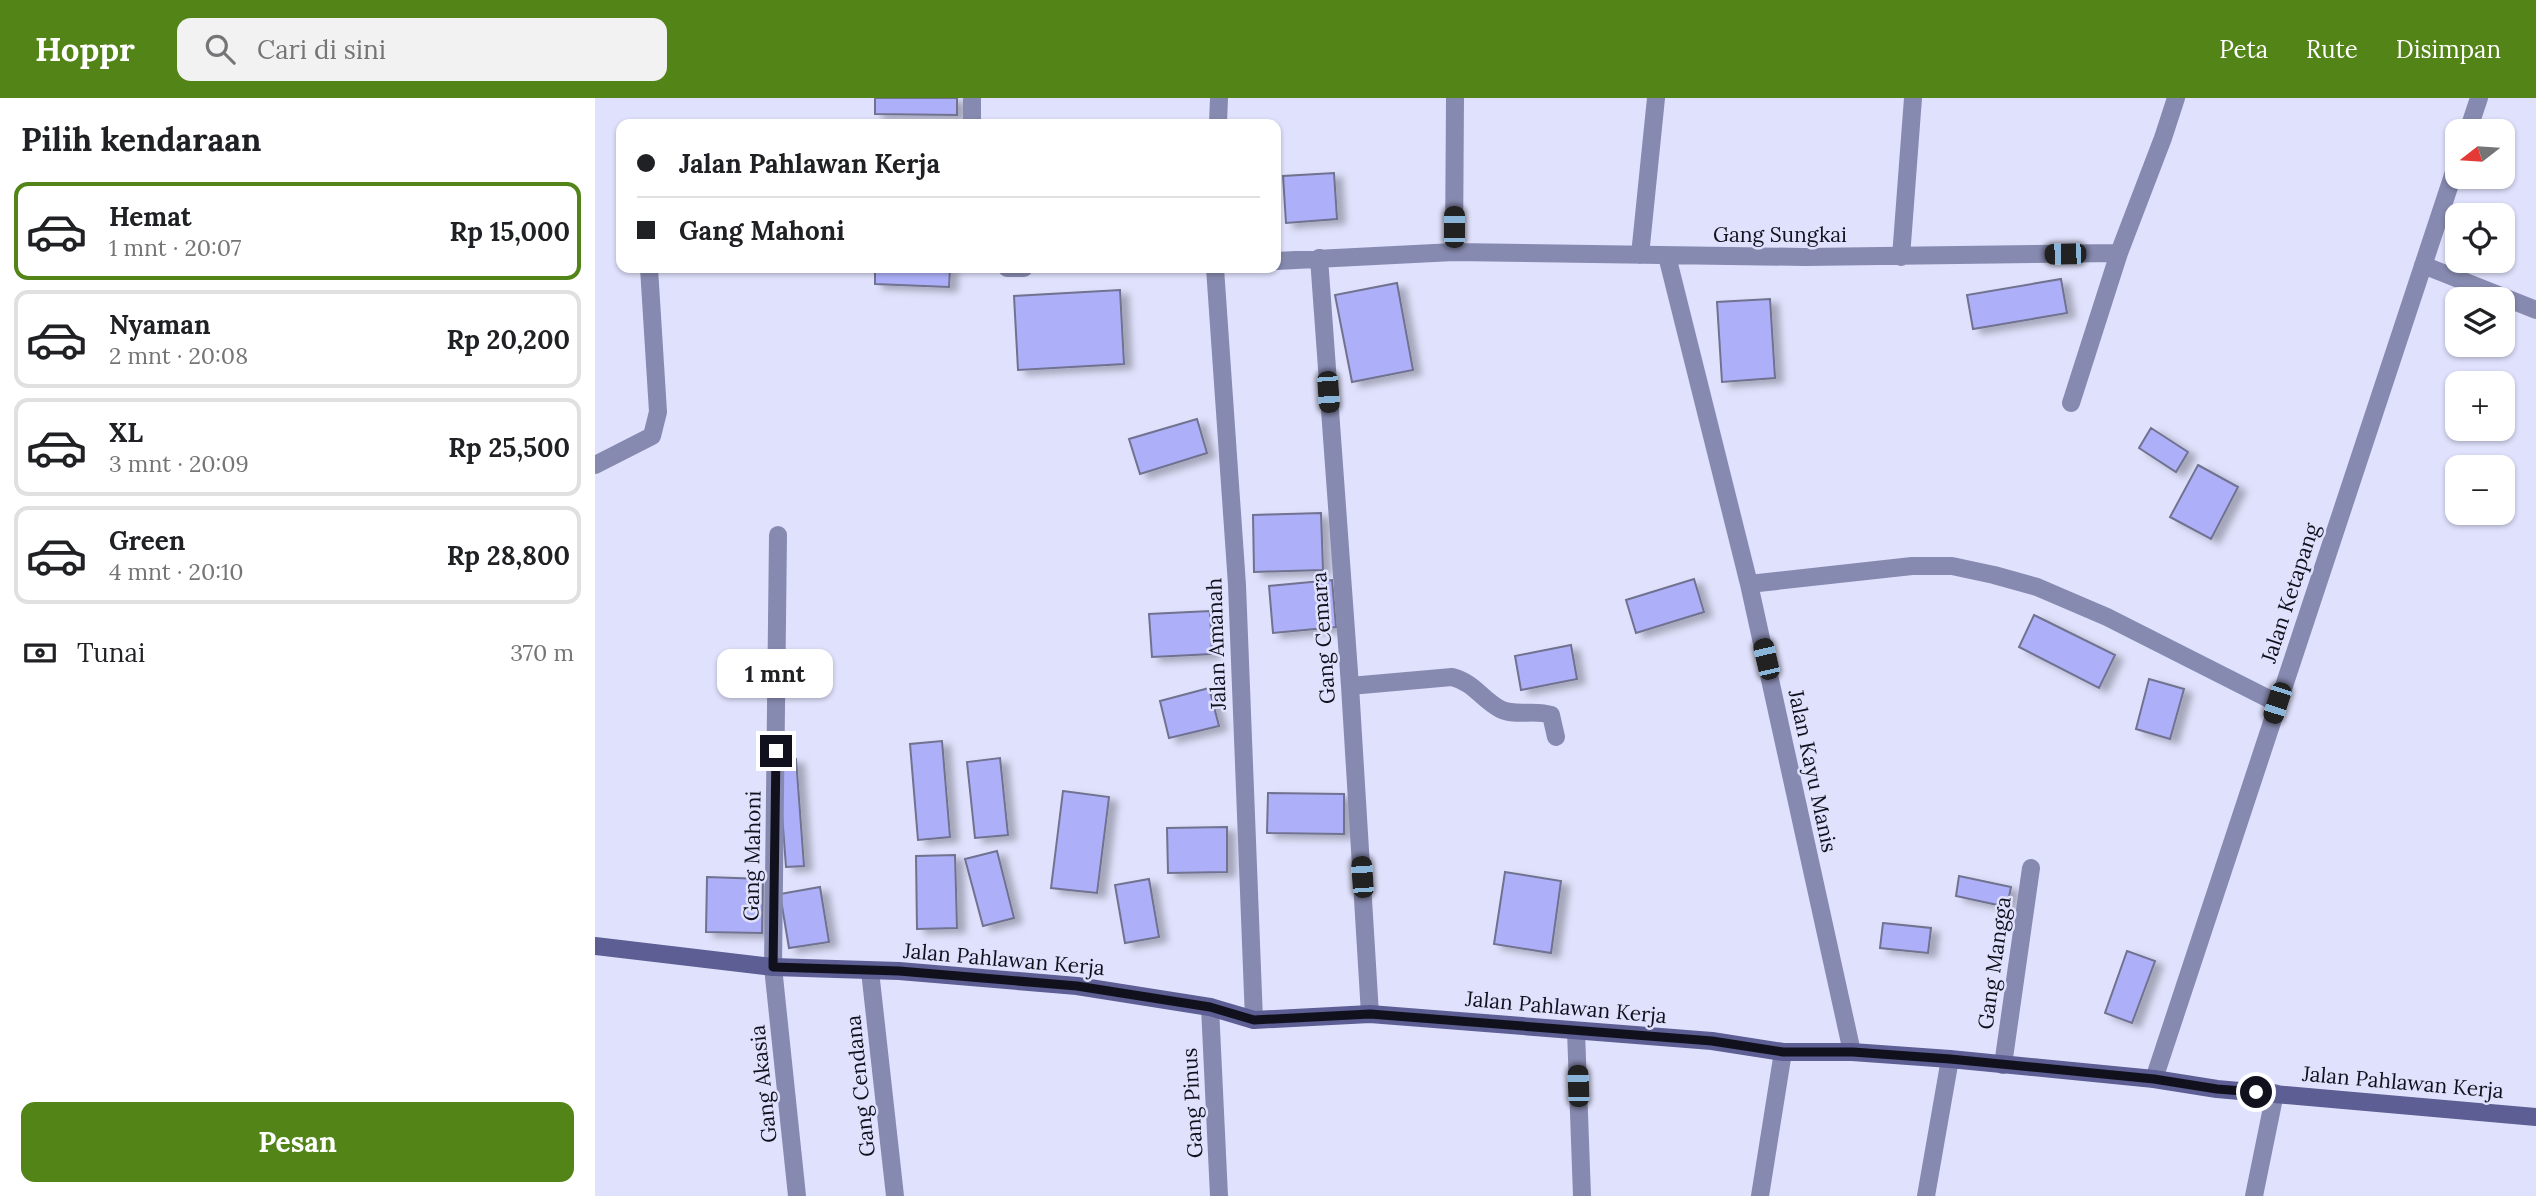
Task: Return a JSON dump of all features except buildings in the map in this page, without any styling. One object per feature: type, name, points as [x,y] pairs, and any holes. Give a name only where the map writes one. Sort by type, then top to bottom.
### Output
[{"type":"street","points":[[972,98],[972,119]]},
{"type":"street","points":[[1218,119],[1219,98]]},
{"type":"street","points":[[1454,253],[1455,98]]},
{"type":"street","points":[[1640,255],[1656,98]]},
{"type":"street","points":[[1901,257],[1913,98]]},
{"type":"street","points":[[2071,403],[2119,253],[2164,138],[2176,98]]},
{"type":"street","points":[[2472,119],[2479,98]]},
{"type":"street","name":"Jalan Ketapang","points":[[2154,1079],[2448,189]]},
{"type":"street","name":"Gang Sungkai","points":[[1281,261],[1454,253],[1901,257],[2119,253]]},
{"type":"street","name":"Jalan Kayu Manis","points":[[1667,257],[1749,583],[1853,1052]]},
{"type":"street","name":"Gang Cemara","points":[[1319,258],[1350,686],[1370,1014]]},
{"type":"street","points":[[2423,265],[2536,310]]},
{"type":"street","points":[[595,465],[652,436],[656,426],[659,412],[649,273]]},
{"type":"street","name":"Jalan Amanah","points":[[1215,273],[1237,585],[1254,1020]]},
{"type":"street","name":"Gang Mahoni","points":[[773,967],[778,535]]},
{"type":"street","points":[[1749,583],[1912,566],[1952,566],[1994,575],[2037,587],[2107,617],[2277,703]]},
{"type":"street","points":[[1350,686],[1452,677],[1466,681],[1500,709],[1523,714],[1551,715],[1556,737]]},
{"type":"street","name":"Gang Mangga","points":[[2003,1065],[2031,868]]},
{"type":"street","name":"Jalan Pahlawan Kerja","points":[[595,946],[773,967],[1077,986],[1210,1007],[1254,1020],[1370,1014],[1712,1041],[1783,1052],[1853,1052],[1950,1059],[2154,1079],[2217,1089],[2536,1117]]},
{"type":"street","name":"Gang Akasia","points":[[773,967],[797,1196]]},
{"type":"street","name":"Gang Cendana","points":[[870,971],[895,1196]]},
{"type":"street","name":"Gang Pinus","points":[[1210,1007],[1219,1196]]},
{"type":"street","points":[[1576,1031],[1582,1196]]},
{"type":"street","points":[[1760,1196],[1783,1052]]},
{"type":"street","points":[[1926,1196],[1950,1059]]},
{"type":"street","points":[[2254,1196],[2275,1093]]},
{"type":"route","points":[[776,751],[773,967],[899,971],[1077,986],[1210,1007],[1254,1020],[1370,1014],[1712,1041],[1783,1052],[1853,1052],[1950,1059],[2256,1092]]}]
